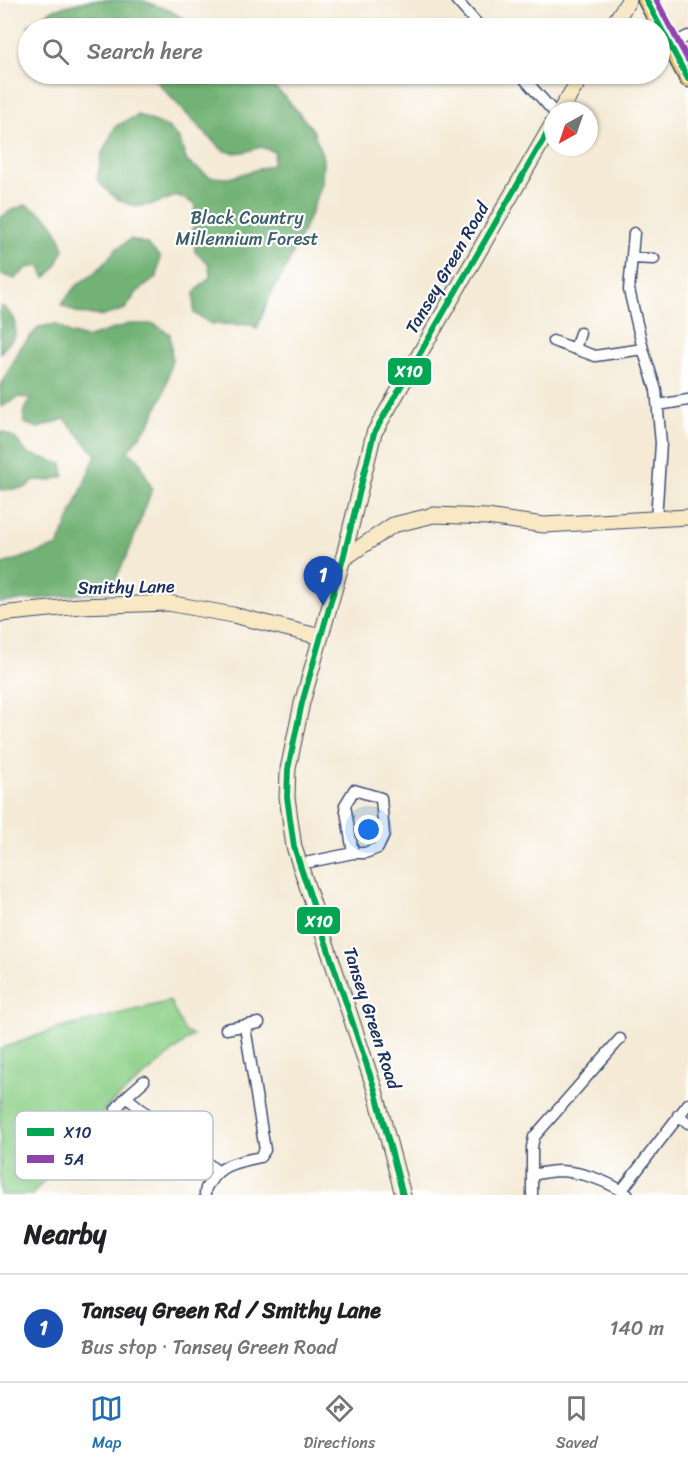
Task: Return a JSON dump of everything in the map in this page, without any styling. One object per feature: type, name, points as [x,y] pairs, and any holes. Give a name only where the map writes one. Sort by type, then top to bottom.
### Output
[{"type":"main road","points":[[646,0],[655,18]]},
{"type":"main road","points":[[670,48],[688,79]]},
{"type":"street","points":[[456,0],[472,18]]},
{"type":"street","points":[[617,18],[629,0]]},
{"type":"street","points":[[670,45],[688,36]]},
{"type":"street","points":[[529,84],[545,102]]},
{"type":"street","points":[[566,102],[577,84]]},
{"type":"street","name":"Tansey Green Road","points":[[403,1195],[375,1090],[294,846],[288,807],[288,768],[302,703],[343,559],[360,482],[374,433],[544,139]]},
{"type":"street","points":[[634,233],[629,290],[643,349],[656,390],[661,442],[656,520]]},
{"type":"street","points":[[632,258],[654,259]]},
{"type":"street","points":[[575,349],[580,333]]},
{"type":"street","points":[[553,341],[595,356],[643,349]]},
{"type":"street","points":[[658,405],[688,400]]},
{"type":"street","points":[[343,559],[393,525],[434,515],[487,517],[544,525],[688,517]]},
{"type":"street","name":"Smithy Lane","points":[[0,614],[80,606],[168,603],[233,615],[321,637]]},
{"type":"street","points":[[300,864],[353,853],[365,853],[378,848],[384,835],[381,798],[354,790],[345,805],[353,853]]},
{"type":"street","points":[[226,1029],[259,1023]]},
{"type":"street","points":[[213,1177],[217,1171],[234,1163],[260,1158],[265,1150],[244,1027]]},
{"type":"street","points":[[532,1195],[534,1137],[620,1039]]},
{"type":"street","points":[[116,1109],[144,1081]]},
{"type":"street","points":[[126,1097],[143,1111]]},
{"type":"street","points":[[532,1175],[559,1171],[580,1174],[609,1184],[625,1193],[678,1115],[688,1104]]},
{"type":"street","points":[[678,1115],[688,1123]]},
{"type":"street","points":[[213,1168],[217,1171]]},
{"type":"street","points":[[206,1195],[205,1190],[211,1180]]},
{"type":"green space","points":[[90,0],[141,0],[171,11],[183,18],[40,18],[54,9]]},
{"type":"green space","name":"Black Country Millennium Forest","points":[[159,84],[271,84],[313,130],[323,158],[322,184],[311,213],[287,266],[269,298],[257,329],[252,325],[211,324],[194,313],[194,293],[210,277],[209,264],[195,252],[193,229],[195,204],[177,195],[165,201],[143,206],[124,203],[106,190],[97,179],[102,153],[116,126],[138,115],[168,127],[180,140],[187,162],[210,177],[229,178],[272,165],[275,152],[261,147],[235,153],[225,151]]},
{"type":"green space","points":[[26,205],[41,213],[51,222],[64,249],[55,268],[45,278],[39,266],[27,268],[15,279],[0,274],[0,218]]},
{"type":"green space","name":"Black Country Millennium Forest","points":[[131,239],[147,244],[160,257],[157,277],[137,292],[125,309],[103,316],[78,313],[61,305],[74,288],[101,267],[116,249]]},
{"type":"green space","points":[[0,306],[5,308],[15,320],[15,336],[0,353]]},
{"type":"green space","points":[[56,324],[69,333],[86,338],[129,324],[154,324],[170,334],[172,359],[164,393],[150,423],[127,452],[138,458],[152,489],[129,551],[110,591],[0,603],[0,565],[58,546],[96,455],[65,419],[38,428],[24,423],[24,413],[31,398],[19,397],[1,407],[0,387],[21,347],[39,327]]},
{"type":"green space","points":[[0,431],[15,438],[27,453],[62,464],[64,476],[49,481],[35,480],[25,488],[0,490]]},
{"type":"green space","points":[[170,1001],[185,1032],[193,1035],[104,1111],[15,1111],[15,1180],[45,1180],[32,1195],[0,1195],[0,1049],[53,1030]]},
{"type":"transit line","name":"X10","points":[[646,0],[656,18]]},
{"type":"transit line","name":"5A","points":[[656,0],[666,18]]},
{"type":"transit line","name":"5A","points":[[670,26],[688,60]]},
{"type":"transit line","name":"X10","points":[[670,45],[688,79]]},
{"type":"transit line","name":"X10","points":[[403,1195],[375,1090],[294,847],[287,797],[288,769],[302,703],[343,559],[374,433],[544,139]]},
{"type":"place","name":"Tansey Green Rd / Smithy Lane","points":[[323,606]]}]
